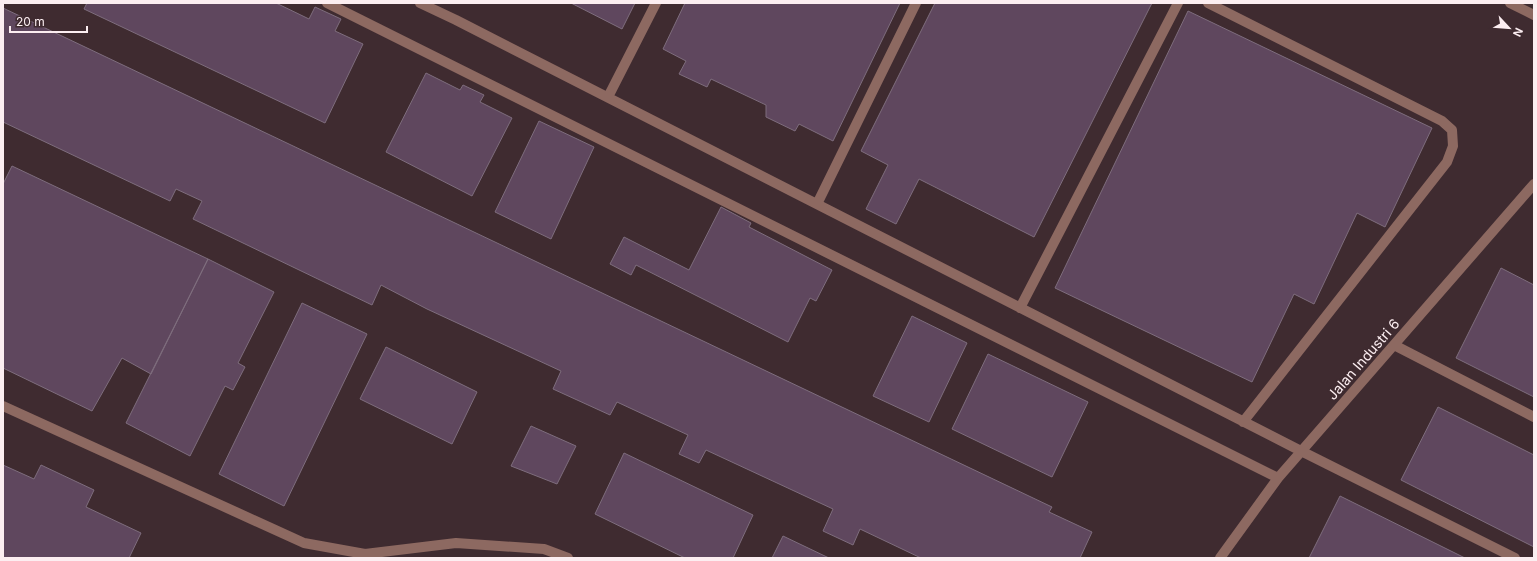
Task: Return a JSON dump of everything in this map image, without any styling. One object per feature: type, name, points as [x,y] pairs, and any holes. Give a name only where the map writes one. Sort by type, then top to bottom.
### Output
[{"type":"street","points":[[327,3],[1278,478]]},
{"type":"street","points":[[420,3],[608,97],[1301,451],[1515,558]]},
{"type":"street","points":[[608,97],[656,3]]},
{"type":"street","points":[[817,204],[916,3]]},
{"type":"street","points":[[1020,308],[1178,3]]},
{"type":"street","points":[[1208,3],[1442,121],[1452,130],[1453,146],[1447,162],[1244,422]]},
{"type":"street","points":[[1510,3],[1534,15]]},
{"type":"street","name":"Jalan Industri 6","points":[[1220,558],[1278,478],[1534,184]]},
{"type":"street","points":[[1394,345],[1534,417]]},
{"type":"street","points":[[3,406],[304,544],[365,554],[456,543],[544,549],[568,558]]},
{"type":"building","points":[[87,3],[276,3],[309,19],[315,7],[341,19],[335,31],[363,44],[325,123],[84,9]]},
{"type":"building","points":[[571,3],[635,3],[622,29]]},
{"type":"building","points":[[685,3],[900,3],[833,141],[799,124],[795,131],[766,117],[766,105],[711,79],[707,87],[679,74],[686,61],[663,49]]},
{"type":"building","points":[[935,3],[1152,3],[1034,237],[919,179],[896,224],[866,209],[888,165],[861,151]]},
{"type":"building","points":[[3,8],[1052,507],[1049,512],[1092,532],[1080,558],[921,558],[860,529],[853,545],[823,531],[833,509],[706,450],[699,463],[679,454],[688,435],[617,402],[610,415],[553,389],[561,371],[427,309],[381,285],[372,305],[193,219],[202,201],[176,189],[170,201],[3,122]]},
{"type":"building","points":[[1188,11],[1432,128],[1385,227],[1357,213],[1314,304],[1294,294],[1252,382],[1055,288]]},
{"type":"building","points":[[426,73],[460,90],[463,85],[484,95],[480,102],[512,118],[472,196],[386,152]]},
{"type":"building","points":[[539,121],[594,147],[551,239],[495,212]]},
{"type":"building","points":[[12,166],[208,259],[151,374],[122,358],[92,411],[3,368],[3,184]]},
{"type":"building","points":[[721,207],[751,223],[749,227],[832,270],[816,301],[810,298],[788,342],[636,265],[631,275],[610,264],[624,237],[689,270]]},
{"type":"building","points":[[208,259],[274,292],[238,363],[245,367],[233,390],[225,386],[190,456],[126,423]]},
{"type":"building","points":[[1501,268],[1534,285],[1534,397],[1456,358]]},
{"type":"building","points":[[302,303],[367,334],[284,506],[219,474]]},
{"type":"building","points":[[912,316],[967,343],[929,422],[873,396]]},
{"type":"building","points":[[386,347],[477,392],[452,444],[360,399]]},
{"type":"building","points":[[988,354],[1088,402],[1052,477],[952,429]]},
{"type":"building","points":[[1438,407],[1534,455],[1534,547],[1401,480]]},
{"type":"building","points":[[531,426],[576,446],[557,484],[511,466]]},
{"type":"building","points":[[624,453],[753,515],[733,558],[685,558],[595,514]]},
{"type":"building","points":[[3,465],[34,479],[41,465],[94,490],[86,507],[141,533],[129,558],[3,558]]},
{"type":"building","points":[[1340,496],[1465,558],[1309,558]]},
{"type":"building","points":[[783,536],[829,558],[772,558]]}]
